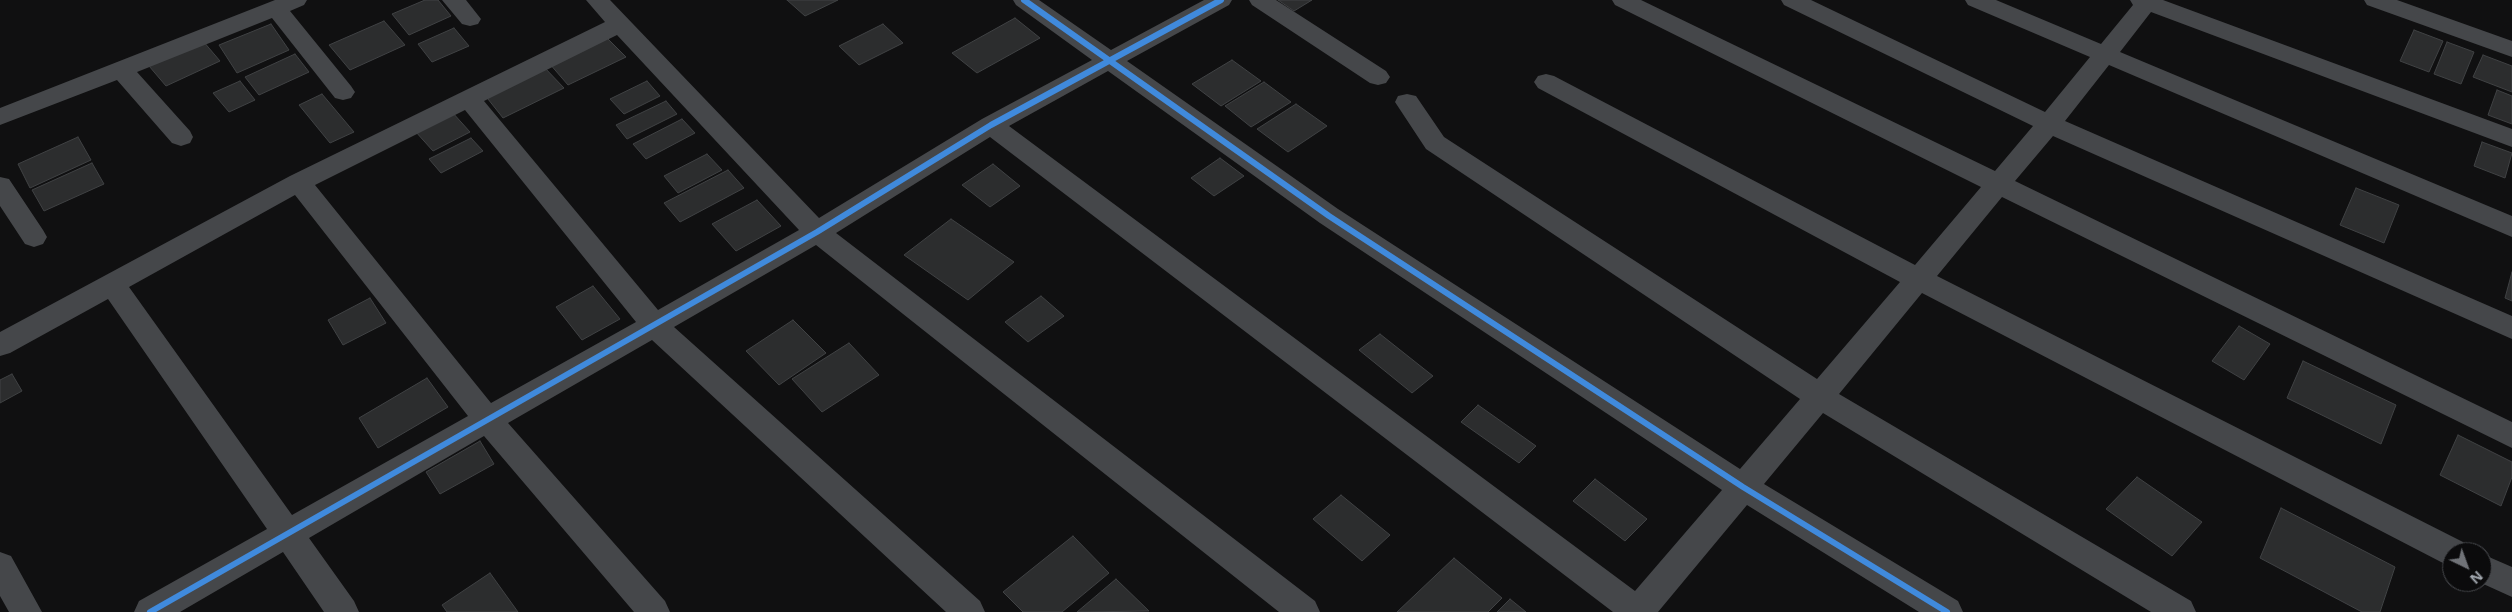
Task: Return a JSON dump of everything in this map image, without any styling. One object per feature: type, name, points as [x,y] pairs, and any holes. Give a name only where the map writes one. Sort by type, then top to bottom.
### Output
[{"type":"street","points":[[453,0],[470,19]]},
{"type":"street","points":[[597,0],[817,232],[1304,612]]},
{"type":"street","points":[[1024,0],[1329,216],[1743,487],[1947,612]]},
{"type":"street","points":[[150,612],[487,419],[655,326],[817,232],[991,125],[1221,0]]},
{"type":"street","points":[[1260,0],[1378,78]]},
{"type":"street","points":[[1623,0],[2512,436]]},
{"type":"street","points":[[1792,0],[2049,124],[2512,328]]},
{"type":"street","points":[[1976,0],[2512,227]]},
{"type":"street","points":[[2375,0],[2512,49]]},
{"type":"street","points":[[991,125],[1638,612],[1917,278],[2049,124],[2106,55],[2146,1],[2512,138]]},
{"type":"street","points":[[0,117],[286,4],[344,92]]},
{"type":"street","points":[[0,345],[299,182],[619,24]]},
{"type":"street","points":[[121,69],[181,137]]},
{"type":"street","points":[[1546,82],[1917,278],[2442,547]]},
{"type":"street","points":[[468,97],[655,326],[969,612]]},
{"type":"street","points":[[1407,102],[1435,143],[1819,396],[2180,612]]},
{"type":"street","points":[[299,182],[487,419],[654,612]]},
{"type":"street","points":[[0,186],[34,237]]},
{"type":"street","points":[[112,284],[343,612]]},
{"type":"street","points":[[0,566],[26,612]]},
{"type":"street","points":[[2492,573],[2512,583]]},
{"type":"building","points":[[425,0],[438,0],[451,16],[409,35],[392,14]]},
{"type":"building","points":[[787,0],[838,0],[805,16]]},
{"type":"building","points":[[1278,0],[1312,0],[1294,11]]},
{"type":"building","points":[[1015,18],[1040,38],[977,73],[952,53]]},
{"type":"building","points":[[384,21],[405,45],[350,70],[329,45]]},
{"type":"building","points":[[271,24],[289,50],[237,73],[219,45]]},
{"type":"building","points":[[883,24],[903,43],[859,65],[839,46]]},
{"type":"building","points":[[454,28],[469,46],[432,62],[418,44]]},
{"type":"building","points":[[2414,30],[2443,41],[2429,72],[2400,61]]},
{"type":"building","points":[[606,37],[626,57],[568,85],[549,63]]},
{"type":"building","points":[[203,41],[220,61],[166,86],[149,66]]},
{"type":"building","points":[[2447,42],[2474,52],[2461,84],[2434,74]]},
{"type":"building","points":[[295,54],[309,72],[259,95],[245,77]]},
{"type":"building","points":[[2483,55],[2512,66],[2512,92],[2473,77]]},
{"type":"building","points":[[1232,60],[1261,81],[1221,106],[1192,84]]},
{"type":"building","points":[[543,66],[564,88],[503,118],[484,94]]},
{"type":"building","points":[[240,81],[255,100],[229,112],[213,93]]},
{"type":"building","points":[[647,81],[660,96],[624,114],[610,99]]},
{"type":"building","points":[[1264,82],[1291,102],[1251,127],[1225,106]]},
{"type":"building","points":[[2497,90],[2512,96],[2512,124],[2488,115]]},
{"type":"building","points":[[322,94],[354,132],[330,143],[299,105]]},
{"type":"building","points":[[666,101],[677,114],[627,139],[616,125]]},
{"type":"building","points":[[1296,104],[1327,126],[1288,152],[1257,129]]},
{"type":"building","points":[[452,112],[470,132],[433,151],[415,131]]},
{"type":"building","points":[[682,119],[695,133],[646,159],[633,144]]},
{"type":"building","points":[[78,137],[91,160],[30,188],[18,164]]},
{"type":"building","points":[[471,138],[483,151],[441,173],[429,159]]},
{"type":"building","points":[[2482,142],[2512,153],[2505,178],[2474,166]]},
{"type":"building","points":[[707,154],[722,170],[678,193],[664,176]]},
{"type":"building","points":[[1220,158],[1244,176],[1214,196],[1191,178]]},
{"type":"building","points":[[92,163],[104,184],[44,211],[32,190]]},
{"type":"building","points":[[993,164],[1020,186],[990,207],[962,185]]},
{"type":"building","points":[[728,170],[744,188],[680,222],[664,203]]},
{"type":"building","points":[[2356,188],[2399,205],[2384,243],[2340,225]]},
{"type":"building","points":[[757,200],[781,226],[736,251],[712,224]]},
{"type":"building","points":[[951,219],[1014,262],[968,300],[904,255]]},
{"type":"building","points":[[2512,272],[2512,301],[2505,298]]},
{"type":"building","points":[[593,286],[620,319],[582,340],[556,307]]},
{"type":"building","points":[[1041,296],[1064,316],[1028,342],[1005,322]]},
{"type":"building","points":[[370,298],[386,323],[343,345],[328,320]]},
{"type":"building","points":[[793,320],[826,353],[779,385],[746,351]]},
{"type":"building","points":[[2239,326],[2270,344],[2244,380],[2212,361]]},
{"type":"building","points":[[1380,334],[1433,376],[1412,393],[1359,350]]},
{"type":"building","points":[[849,343],[879,375],[822,412],[792,379]]},
{"type":"building","points":[[2303,361],[2396,405],[2381,444],[2287,398]]},
{"type":"building","points":[[12,374],[22,391],[0,403],[0,380]]},
{"type":"building","points":[[427,378],[448,407],[378,448],[359,418]]},
{"type":"building","points":[[1478,405],[1536,446],[1519,463],[1461,422]]},
{"type":"building","points":[[2458,435],[2512,462],[2512,477],[2501,506],[2440,475]]},
{"type":"building","points":[[480,441],[494,464],[440,494],[426,472]]},
{"type":"building","points":[[2137,477],[2202,522],[2172,556],[2106,509]]},
{"type":"building","points":[[1595,479],[1647,519],[1625,541],[1573,501]]},
{"type":"building","points":[[1341,495],[1390,535],[1362,561],[1313,519]]},
{"type":"building","points":[[2281,508],[2395,567],[2380,612],[2362,612],[2260,558]]},
{"type":"building","points":[[1073,536],[1109,573],[1062,612],[1023,612],[1003,592]]},
{"type":"building","points":[[1454,558],[1502,598],[1488,612],[1397,612]]},
{"type":"building","points":[[490,573],[518,612],[447,612],[442,605]]},
{"type":"building","points":[[1116,579],[1149,611],[1077,612]]},
{"type":"building","points":[[1510,599],[1526,612],[1497,612]]},
{"type":"cycle path","points":[[1024,0],[1329,216],[1743,487],[1947,612]]},
{"type":"cycle path","points":[[150,612],[817,232],[991,125],[1221,0]]}]
